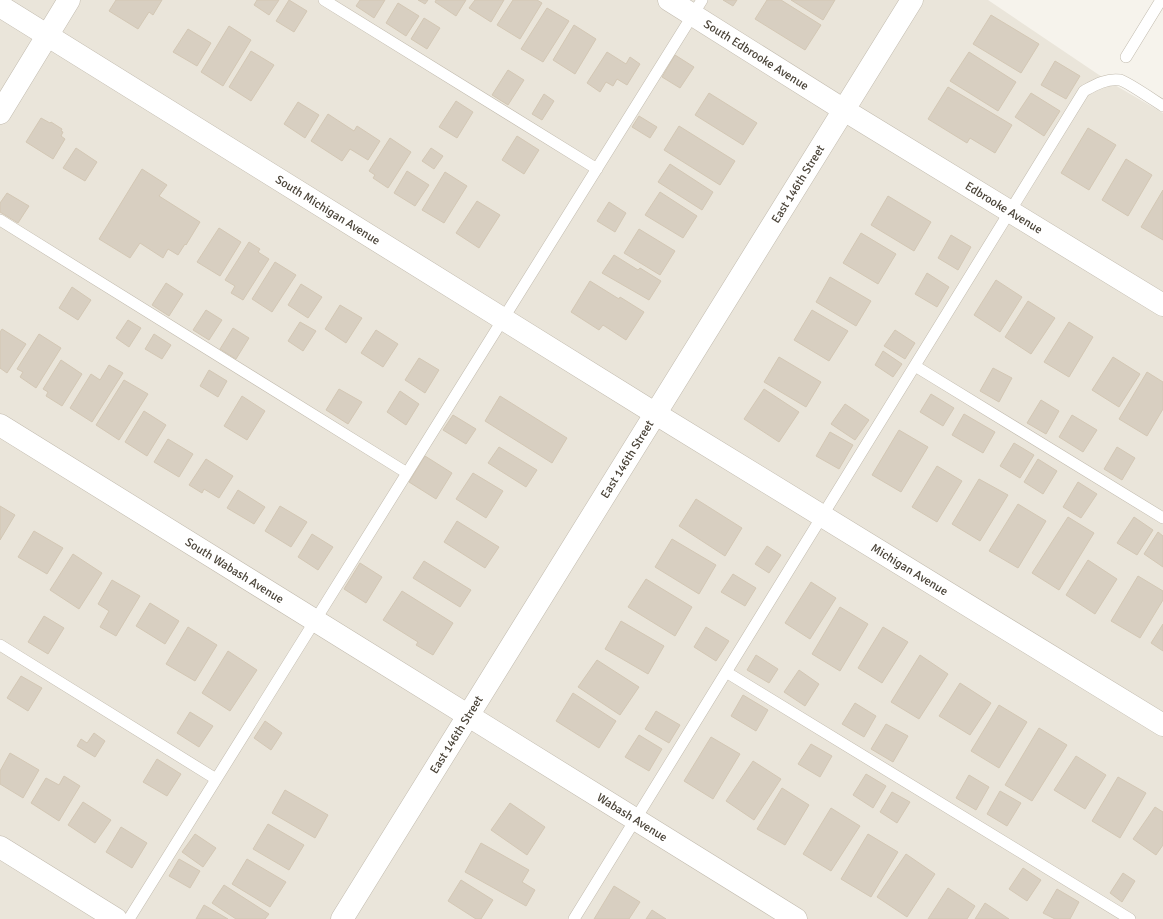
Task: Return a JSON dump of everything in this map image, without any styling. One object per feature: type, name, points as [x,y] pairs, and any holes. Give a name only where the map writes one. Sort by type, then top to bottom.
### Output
[{"type":"street","points":[[0,113],[70,0]]},
{"type":"street","name":"South Edbrooke Avenue","points":[[669,0],[697,7],[844,110]]},
{"type":"street","name":"East 146th Street","points":[[342,919],[912,0]]},
{"type":"street","name":"South Michigan Avenue","points":[[0,6],[656,414]]},
{"type":"street","name":"Edbrooke Avenue","points":[[844,110],[1163,305]]},
{"type":"street","name":"Michigan Avenue","points":[[656,414],[1163,725]]},
{"type":"street","name":"South Wabash Avenue","points":[[0,425],[468,716]]},
{"type":"street","name":"Wabash Avenue","points":[[468,716],[796,919]]},
{"type":"street","points":[[0,847],[116,919]]},
{"type":"lane","points":[[324,0],[597,169]]},
{"type":"lane","points":[[1126,57],[1161,0]]},
{"type":"lane","points":[[129,919],[697,7]]},
{"type":"lane","points":[[574,919],[1084,91],[1108,80],[1121,80],[1163,106]]},
{"type":"lane","points":[[0,220],[407,473]]},
{"type":"lane","points":[[915,366],[1163,518]]},
{"type":"lane","points":[[0,645],[216,779]]},
{"type":"lane","points":[[726,672],[1130,919]]},
{"type":"shaded area","points":[[0,0],[988,0],[1108,81],[1163,113],[1163,919],[0,919]]},
{"type":"building","points":[[116,0],[162,0],[153,15],[149,12],[138,29],[109,11]]},
{"type":"building","points":[[257,0],[279,0],[269,15],[254,5]]},
{"type":"building","points":[[289,0],[307,11],[294,32],[276,21]]},
{"type":"building","points":[[360,0],[385,0],[374,18],[356,6]]},
{"type":"building","points":[[418,0],[428,0],[425,4]]},
{"type":"building","points":[[436,0],[466,0],[456,16],[435,2]]},
{"type":"building","points":[[475,0],[504,0],[491,22],[469,8]]},
{"type":"building","points":[[513,0],[537,0],[542,3],[520,39],[497,25]]},
{"type":"building","points":[[723,0],[737,0],[733,6]]},
{"type":"building","points":[[767,0],[781,0],[821,25],[805,50],[755,19]]},
{"type":"building","points":[[791,0],[835,0],[823,20]]},
{"type":"building","points":[[398,3],[419,16],[406,36],[386,23]]},
{"type":"building","points":[[547,8],[569,21],[543,62],[521,49]]},
{"type":"building","points":[[991,15],[1039,44],[1021,73],[973,44]]},
{"type":"building","points":[[424,18],[440,28],[427,49],[411,39]]},
{"type":"building","points":[[574,25],[596,39],[575,74],[553,60]]},
{"type":"building","points":[[229,26],[251,40],[223,86],[201,72]]},
{"type":"building","points":[[188,29],[211,43],[197,66],[173,52]]},
{"type":"building","points":[[251,51],[274,65],[251,101],[229,87]]},
{"type":"building","points":[[607,52],[626,64],[630,57],[640,64],[627,85],[617,79],[613,86],[606,82],[600,92],[587,83]]},
{"type":"building","points":[[969,52],[1016,82],[998,111],[950,81]]},
{"type":"building","points":[[675,55],[694,67],[680,88],[662,77]]},
{"type":"building","points":[[1055,61],[1080,76],[1066,99],[1041,85]]},
{"type":"building","points":[[508,70],[524,80],[508,105],[492,95]]},
{"type":"building","points":[[948,87],[1012,125],[995,153],[970,138],[967,143],[928,119]]},
{"type":"building","points":[[709,93],[757,123],[743,145],[695,115]]},
{"type":"building","points":[[1031,93],[1060,111],[1044,136],[1015,117]]},
{"type":"building","points":[[544,94],[554,101],[542,120],[532,114]]},
{"type":"building","points":[[456,101],[473,112],[457,138],[439,127]]},
{"type":"building","points":[[298,102],[319,115],[305,138],[284,124]]},
{"type":"building","points":[[328,114],[354,131],[357,126],[380,141],[368,160],[350,149],[342,161],[311,141]]},
{"type":"building","points":[[639,116],[657,127],[650,138],[632,127]]},
{"type":"building","points":[[41,118],[62,129],[61,131],[63,132],[61,136],[65,139],[53,159],[26,142]]},
{"type":"building","points":[[679,126],[735,161],[720,185],[664,150]]},
{"type":"building","points":[[1088,128],[1116,145],[1089,190],[1061,173]]},
{"type":"building","points":[[517,136],[539,150],[524,174],[502,160]]},
{"type":"building","points":[[390,138],[411,152],[388,188],[373,178],[375,175],[369,171]]},
{"type":"building","points":[[76,148],[97,162],[85,181],[63,168]]},
{"type":"building","points":[[431,148],[443,156],[434,169],[422,161]]},
{"type":"building","points":[[1126,159],[1152,175],[1128,216],[1102,200]]},
{"type":"building","points":[[670,164],[713,192],[702,210],[658,182]]},
{"type":"building","points":[[142,169],[167,185],[159,196],[200,222],[178,255],[168,249],[163,258],[140,243],[130,258],[99,239]]},
{"type":"building","points":[[407,171],[429,185],[415,206],[394,193]]},
{"type":"building","points":[[445,172],[467,186],[444,223],[422,210]]},
{"type":"building","points":[[1163,190],[1163,240],[1141,227]]},
{"type":"building","points":[[660,192],[697,216],[683,238],[645,215]]},
{"type":"building","points":[[7,193],[29,206],[18,223],[0,212],[0,203]]},
{"type":"building","points":[[888,196],[931,222],[914,251],[871,225]]},
{"type":"building","points":[[477,201],[500,215],[479,248],[456,233]]},
{"type":"building","points":[[609,202],[626,213],[615,232],[597,221]]},
{"type":"building","points":[[219,228],[241,242],[220,276],[197,262]]},
{"type":"building","points":[[639,229],[675,251],[660,275],[624,253]]},
{"type":"building","points":[[861,233],[896,254],[878,284],[843,263]]},
{"type":"building","points":[[951,235],[971,247],[958,270],[938,258]]},
{"type":"building","points":[[249,242],[260,249],[258,252],[269,259],[243,300],[231,293],[235,286],[225,280]]},
{"type":"building","points":[[614,255],[638,270],[640,268],[661,281],[649,300],[602,273]]},
{"type":"building","points":[[275,262],[296,275],[272,312],[252,299]]},
{"type":"building","points":[[927,273],[949,287],[937,307],[915,294]]},
{"type":"building","points":[[830,277],[871,301],[856,326],[816,302]]},
{"type":"building","points":[[996,280],[1022,297],[1000,332],[974,315]]},
{"type":"building","points":[[590,281],[644,312],[626,340],[603,325],[599,330],[571,312]]},
{"type":"building","points":[[166,283],[183,294],[169,316],[152,305]]},
{"type":"building","points":[[301,284],[322,297],[308,318],[288,305]]},
{"type":"building","points":[[72,287],[91,300],[78,320],[59,308]]},
{"type":"building","points":[[1028,301],[1055,318],[1031,354],[1005,337]]},
{"type":"building","points":[[340,305],[362,318],[346,343],[325,329]]},
{"type":"building","points":[[206,310],[222,320],[209,340],[193,330]]},
{"type":"building","points":[[812,310],[848,331],[829,361],[794,340]]},
{"type":"building","points":[[128,320],[141,328],[129,347],[116,338]]},
{"type":"building","points":[[300,322],[316,331],[303,351],[288,341]]},
{"type":"building","points":[[1069,322],[1093,337],[1069,377],[1044,362]]},
{"type":"building","points":[[233,328],[249,338],[236,359],[220,349]]},
{"type":"building","points":[[2,329],[26,344],[7,373],[0,368],[0,332]]},
{"type":"building","points":[[376,330],[398,344],[383,367],[361,353]]},
{"type":"building","points":[[895,330],[915,343],[905,359],[884,346]]},
{"type":"building","points":[[39,334],[61,348],[36,388],[20,377],[23,372],[17,369]]},
{"type":"building","points":[[154,334],[171,345],[162,359],[145,349]]},
{"type":"building","points":[[883,351],[902,364],[893,377],[875,365]]},
{"type":"building","points":[[779,357],[821,382],[806,407],[764,382]]},
{"type":"building","points":[[1113,357],[1140,374],[1119,407],[1092,390]]},
{"type":"building","points":[[419,358],[439,370],[425,393],[405,380]]},
{"type":"building","points":[[61,360],[82,374],[62,406],[46,396],[48,392],[43,389]]},
{"type":"building","points":[[109,365],[123,373],[92,422],[70,408],[91,374],[100,380]]},
{"type":"building","points":[[993,368],[1012,378],[999,402],[980,391]]},
{"type":"building","points":[[209,370],[227,381],[218,397],[200,386]]},
{"type":"building","points":[[1147,372],[1163,382],[1163,409],[1147,436],[1119,419]]},
{"type":"building","points":[[124,380],[148,394],[119,440],[96,425]]},
{"type":"building","points":[[339,389],[362,402],[348,424],[326,410]]},
{"type":"building","points":[[764,389],[799,412],[779,442],[744,419]]},
{"type":"building","points":[[400,391],[419,404],[406,425],[387,412]]},
{"type":"building","points":[[931,394],[954,408],[943,426],[920,412]]},
{"type":"building","points":[[242,396],[265,411],[247,440],[224,426]]},
{"type":"building","points":[[500,396],[567,438],[552,463],[485,421]]},
{"type":"building","points":[[1041,400],[1059,411],[1046,434],[1027,423]]},
{"type":"building","points":[[845,404],[869,420],[855,440],[831,424]]},
{"type":"building","points":[[144,411],[166,425],[147,456],[125,442]]},
{"type":"building","points":[[964,414],[995,432],[983,453],[952,435]]},
{"type":"building","points":[[453,415],[476,429],[466,444],[443,430]]},
{"type":"building","points":[[1072,415],[1097,430],[1083,452],[1059,437]]},
{"type":"building","points":[[899,430],[928,447],[901,492],[872,475]]},
{"type":"building","points":[[830,432],[853,445],[839,469],[816,456]]},
{"type":"building","points":[[168,439],[193,454],[179,477],[154,462]]},
{"type":"building","points":[[1014,443],[1034,455],[1020,478],[1000,466]]},
{"type":"building","points":[[499,447],[537,470],[526,487],[488,463]]},
{"type":"building","points":[[1117,447],[1135,458],[1122,480],[1104,469]]},
{"type":"building","points":[[425,456],[452,473],[436,499],[409,482]]},
{"type":"building","points":[[206,459],[233,476],[219,498],[204,489],[202,493],[189,485]]},
{"type":"building","points":[[1038,459],[1057,471],[1043,494],[1024,482]]},
{"type":"building","points":[[937,466],[962,481],[937,522],[912,507]]},
{"type":"building","points":[[473,473],[503,491],[486,518],[456,499]]},
{"type":"building","points":[[979,479],[1008,495],[980,541],[952,524]]},
{"type":"building","points":[[1078,482],[1097,494],[1081,518],[1063,507]]},
{"type":"building","points":[[238,490],[265,507],[254,524],[227,508]]},
{"type":"building","points":[[696,499],[742,528],[725,556],[679,526]]},
{"type":"building","points":[[1018,504],[1046,521],[1018,568],[989,551]]},
{"type":"building","points":[[0,506],[15,515],[0,540]]},
{"type":"building","points":[[280,506],[307,522],[291,547],[265,531]]},
{"type":"building","points":[[1068,517],[1094,533],[1059,590],[1032,573]]},
{"type":"building","points":[[1134,517],[1153,530],[1137,555],[1117,543]]},
{"type":"building","points":[[457,521],[499,547],[485,568],[444,542]]},
{"type":"building","points":[[34,531],[63,548],[47,574],[18,557]]},
{"type":"building","points":[[1158,532],[1163,536],[1163,567],[1144,554]]},
{"type":"building","points":[[312,534],[333,547],[318,570],[298,557]]},
{"type":"building","points":[[672,539],[716,565],[699,594],[655,567]]},
{"type":"building","points":[[767,546],[781,555],[769,573],[755,564]]},
{"type":"building","points":[[73,554],[102,573],[79,609],[50,590]]},
{"type":"building","points":[[1088,560],[1117,579],[1095,614],[1066,595]]},
{"type":"building","points":[[424,561],[471,590],[460,607],[413,578]]},
{"type":"building","points":[[360,563],[382,577],[366,603],[344,589]]},
{"type":"building","points":[[733,574],[756,588],[745,606],[721,592]]},
{"type":"building","points":[[1138,576],[1163,591],[1163,600],[1140,638],[1111,621]]},
{"type":"building","points":[[646,579],[692,607],[675,636],[628,607]]},
{"type":"building","points":[[112,580],[140,596],[116,636],[100,627],[109,611],[98,604]]},
{"type":"building","points":[[811,582],[836,598],[810,639],[785,623]]},
{"type":"building","points":[[402,591],[453,623],[433,655],[416,645],[418,642],[383,620]]},
{"type":"building","points":[[150,603],[179,621],[165,644],[136,626]]},
{"type":"building","points":[[840,607],[868,624],[840,671],[812,654]]},
{"type":"building","points":[[44,616],[64,628],[48,654],[28,642]]},
{"type":"building","points":[[621,621],[664,646],[648,674],[605,649]]},
{"type":"building","points":[[1163,624],[1163,651],[1151,643]]},
{"type":"building","points":[[188,627],[217,645],[195,681],[166,664]]},
{"type":"building","points":[[706,627],[729,641],[716,661],[694,647]]},
{"type":"building","points":[[883,627],[908,642],[882,683],[858,668]]},
{"type":"building","points":[[228,651],[257,670],[230,711],[202,693]]},
{"type":"building","points":[[756,655],[778,669],[769,683],[747,670]]},
{"type":"building","points":[[920,655],[948,674],[919,719],[891,702]]},
{"type":"building","points":[[597,660],[639,687],[620,715],[578,687]]},
{"type":"building","points":[[799,670],[819,684],[805,706],[784,692]]},
{"type":"building","points":[[21,676],[42,688],[28,711],[7,698]]},
{"type":"building","points":[[960,683],[991,703],[970,735],[939,716]]},
{"type":"building","points":[[573,693],[616,721],[599,748],[556,721]]},
{"type":"building","points":[[743,695],[768,710],[756,731],[731,716]]},
{"type":"building","points":[[855,703],[876,716],[864,737],[842,724]]},
{"type":"building","points":[[999,705],[1027,722],[999,768],[971,751]]},
{"type":"building","points":[[656,711],[680,725],[669,743],[645,729]]},
{"type":"building","points":[[190,712],[213,726],[199,747],[177,733]]},
{"type":"building","points":[[265,721],[282,733],[271,750],[254,738]]},
{"type":"building","points":[[886,724],[908,736],[893,762],[871,749]]},
{"type":"building","points":[[1039,728],[1067,745],[1032,801],[1005,785]]},
{"type":"building","points":[[94,733],[105,741],[95,757],[77,746],[81,739],[87,743]]},
{"type":"building","points":[[639,735],[662,749],[649,771],[625,757]]},
{"type":"building","points":[[711,737],[740,754],[713,799],[684,781]]},
{"type":"building","points":[[811,744],[832,756],[820,777],[798,764]]},
{"type":"building","points":[[10,753],[39,770],[23,798],[0,784],[0,771]]},
{"type":"building","points":[[1076,756],[1106,775],[1085,809],[1054,790]]},
{"type":"building","points":[[157,759],[181,774],[167,796],[143,782]]},
{"type":"building","points":[[753,761],[781,779],[754,820],[726,801]]},
{"type":"building","points":[[866,774],[886,786],[873,808],[853,795]]},
{"type":"building","points":[[969,775],[989,787],[976,810],[956,798]]},
{"type":"building","points":[[64,776],[80,786],[59,821],[31,803],[46,778],[59,785]]},
{"type":"building","points":[[1118,777],[1146,793],[1120,838],[1092,821]]},
{"type":"building","points":[[782,788],[809,805],[785,845],[757,829]]},
{"type":"building","points":[[285,790],[328,815],[315,838],[272,813]]},
{"type":"building","points":[[1000,791],[1021,803],[1007,826],[987,814]]},
{"type":"building","points":[[892,792],[910,802],[897,823],[880,812]]},
{"type":"building","points":[[83,802],[111,820],[95,843],[68,825]]},
{"type":"building","points":[[510,803],[545,827],[527,855],[491,830]]},
{"type":"building","points":[[1155,807],[1163,812],[1163,845],[1156,855],[1133,839]]},
{"type":"building","points":[[831,808],[860,826],[831,871],[803,854]]},
{"type":"building","points":[[268,824],[304,845],[289,870],[253,849]]},
{"type":"building","points":[[121,827],[147,843],[132,868],[106,852]]},
{"type":"building","points":[[195,834],[216,848],[203,867],[182,852]]},
{"type":"building","points":[[868,834],[898,852],[871,897],[841,879]]},
{"type":"building","points":[[481,843],[529,870],[522,882],[535,890],[526,906],[465,872]]},
{"type":"building","points":[[906,854],[935,874],[907,917],[877,897]]},
{"type":"building","points":[[179,859],[200,871],[190,888],[169,876]]},
{"type":"building","points":[[247,859],[286,882],[270,907],[232,884]]},
{"type":"building","points":[[1023,868],[1041,880],[1027,901],[1009,889]]},
{"type":"building","points":[[1123,873],[1135,881],[1122,902],[1110,893]]},
{"type":"building","points":[[461,880],[493,900],[481,919],[476,919],[448,901]]},
{"type":"building","points":[[224,885],[269,914],[265,919],[236,919],[212,903]]},
{"type":"building","points":[[614,886],[640,902],[629,919],[594,919]]},
{"type":"building","points":[[948,888],[975,906],[967,919],[928,919]]},
{"type":"building","points":[[1057,889],[1079,902],[1070,919],[1055,919],[1043,913]]},
{"type":"building","points":[[985,903],[1009,919],[975,919]]},
{"type":"building","points":[[204,905],[228,919],[196,919]]},
{"type":"building","points":[[652,910],[666,919],[646,919]]}]
